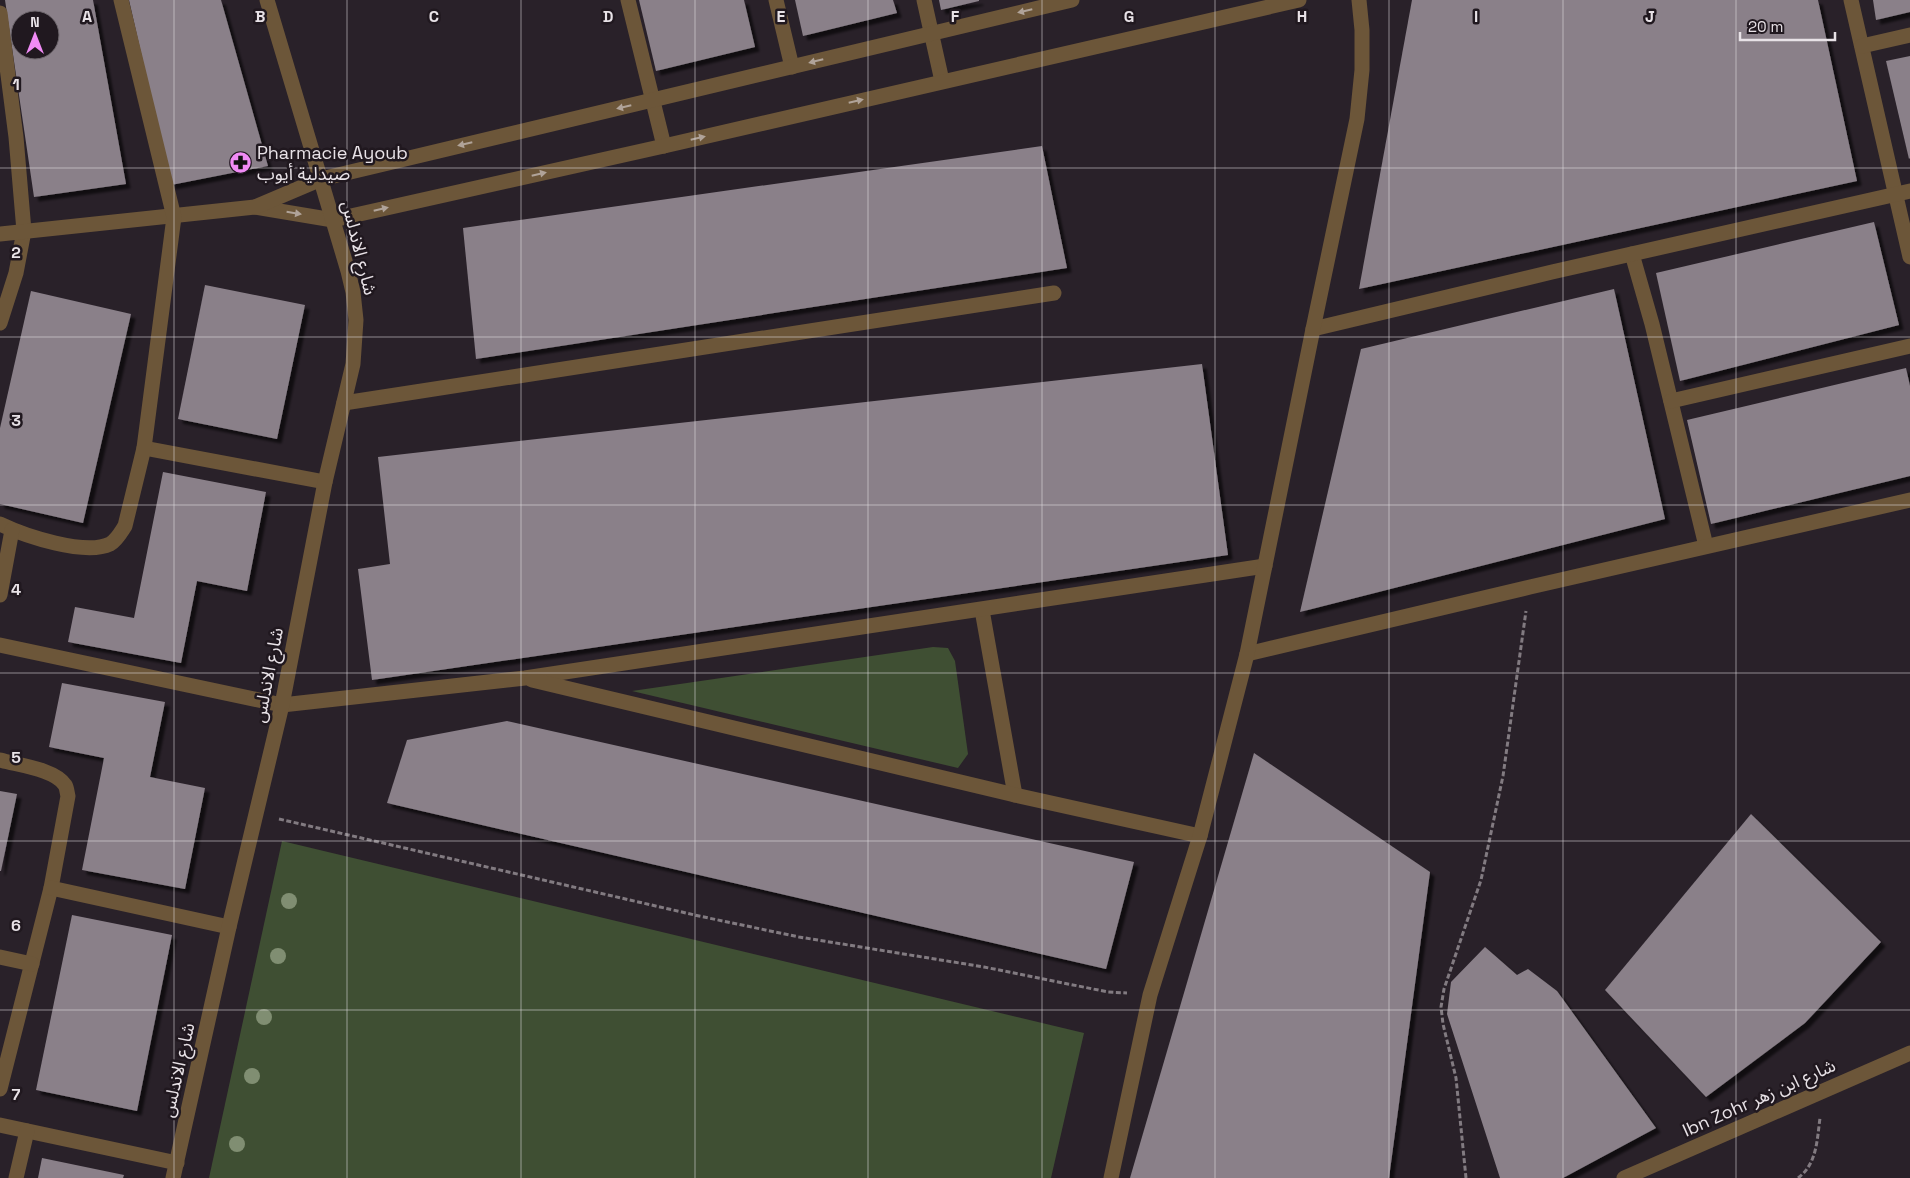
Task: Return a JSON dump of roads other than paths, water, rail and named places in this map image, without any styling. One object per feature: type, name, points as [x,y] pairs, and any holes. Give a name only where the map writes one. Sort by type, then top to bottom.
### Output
[{"type":"street","points":[[0,596],[6,527],[68,546],[89,549],[111,544],[125,526],[144,448],[174,217],[121,0]]},
{"type":"street","name":"شارع الاندلس","points":[[173,1178],[229,927],[282,705],[325,482],[353,364],[356,320],[353,292],[267,0]]},
{"type":"street","points":[[628,0],[664,146]]},
{"type":"street","points":[[776,0],[792,67]]},
{"type":"street","points":[[924,0],[942,81]]},
{"type":"street","points":[[0,234],[255,207],[321,179],[1072,0]]},
{"type":"street","points":[[255,207],[333,220],[1299,0]]},
{"type":"street","points":[[1111,1178],[1150,995],[1200,836],[1247,654],[1358,119],[1362,70],[1362,30],[1359,0]]},
{"type":"street","points":[[1851,0],[1903,193],[1910,257]]},
{"type":"street","points":[[0,13],[4,75],[24,231],[16,273],[0,323]]},
{"type":"street","points":[[1862,46],[1910,36]]},
{"type":"street","points":[[1313,329],[1903,193]]},
{"type":"street","points":[[1632,254],[1672,400],[1706,546]]},
{"type":"street","points":[[344,403],[1054,293]]},
{"type":"street","points":[[1672,400],[1910,346]]},
{"type":"street","points":[[144,448],[325,482]]},
{"type":"street","points":[[1247,654],[1910,500]]},
{"type":"street","points":[[0,645],[282,705],[525,678],[1265,566]]},
{"type":"street","points":[[982,610],[1014,795]]},
{"type":"street","points":[[525,678],[1014,795],[1200,836]]},
{"type":"street","points":[[0,760],[46,772],[58,778],[66,786],[68,796],[51,888],[0,1089]]},
{"type":"street","points":[[51,888],[229,927]]},
{"type":"street","points":[[0,957],[32,964]]},
{"type":"street","name":"Ibn Zohr شارع ابن زهر","points":[[1624,1178],[1910,1053]]},
{"type":"street","points":[[0,1125],[177,1162]]},
{"type":"street","points":[[16,1178],[27,1130]]},
{"type":"place","name":"Pharmacie Ayoub صيدلية أيوب","points":[[241,163]]}]
